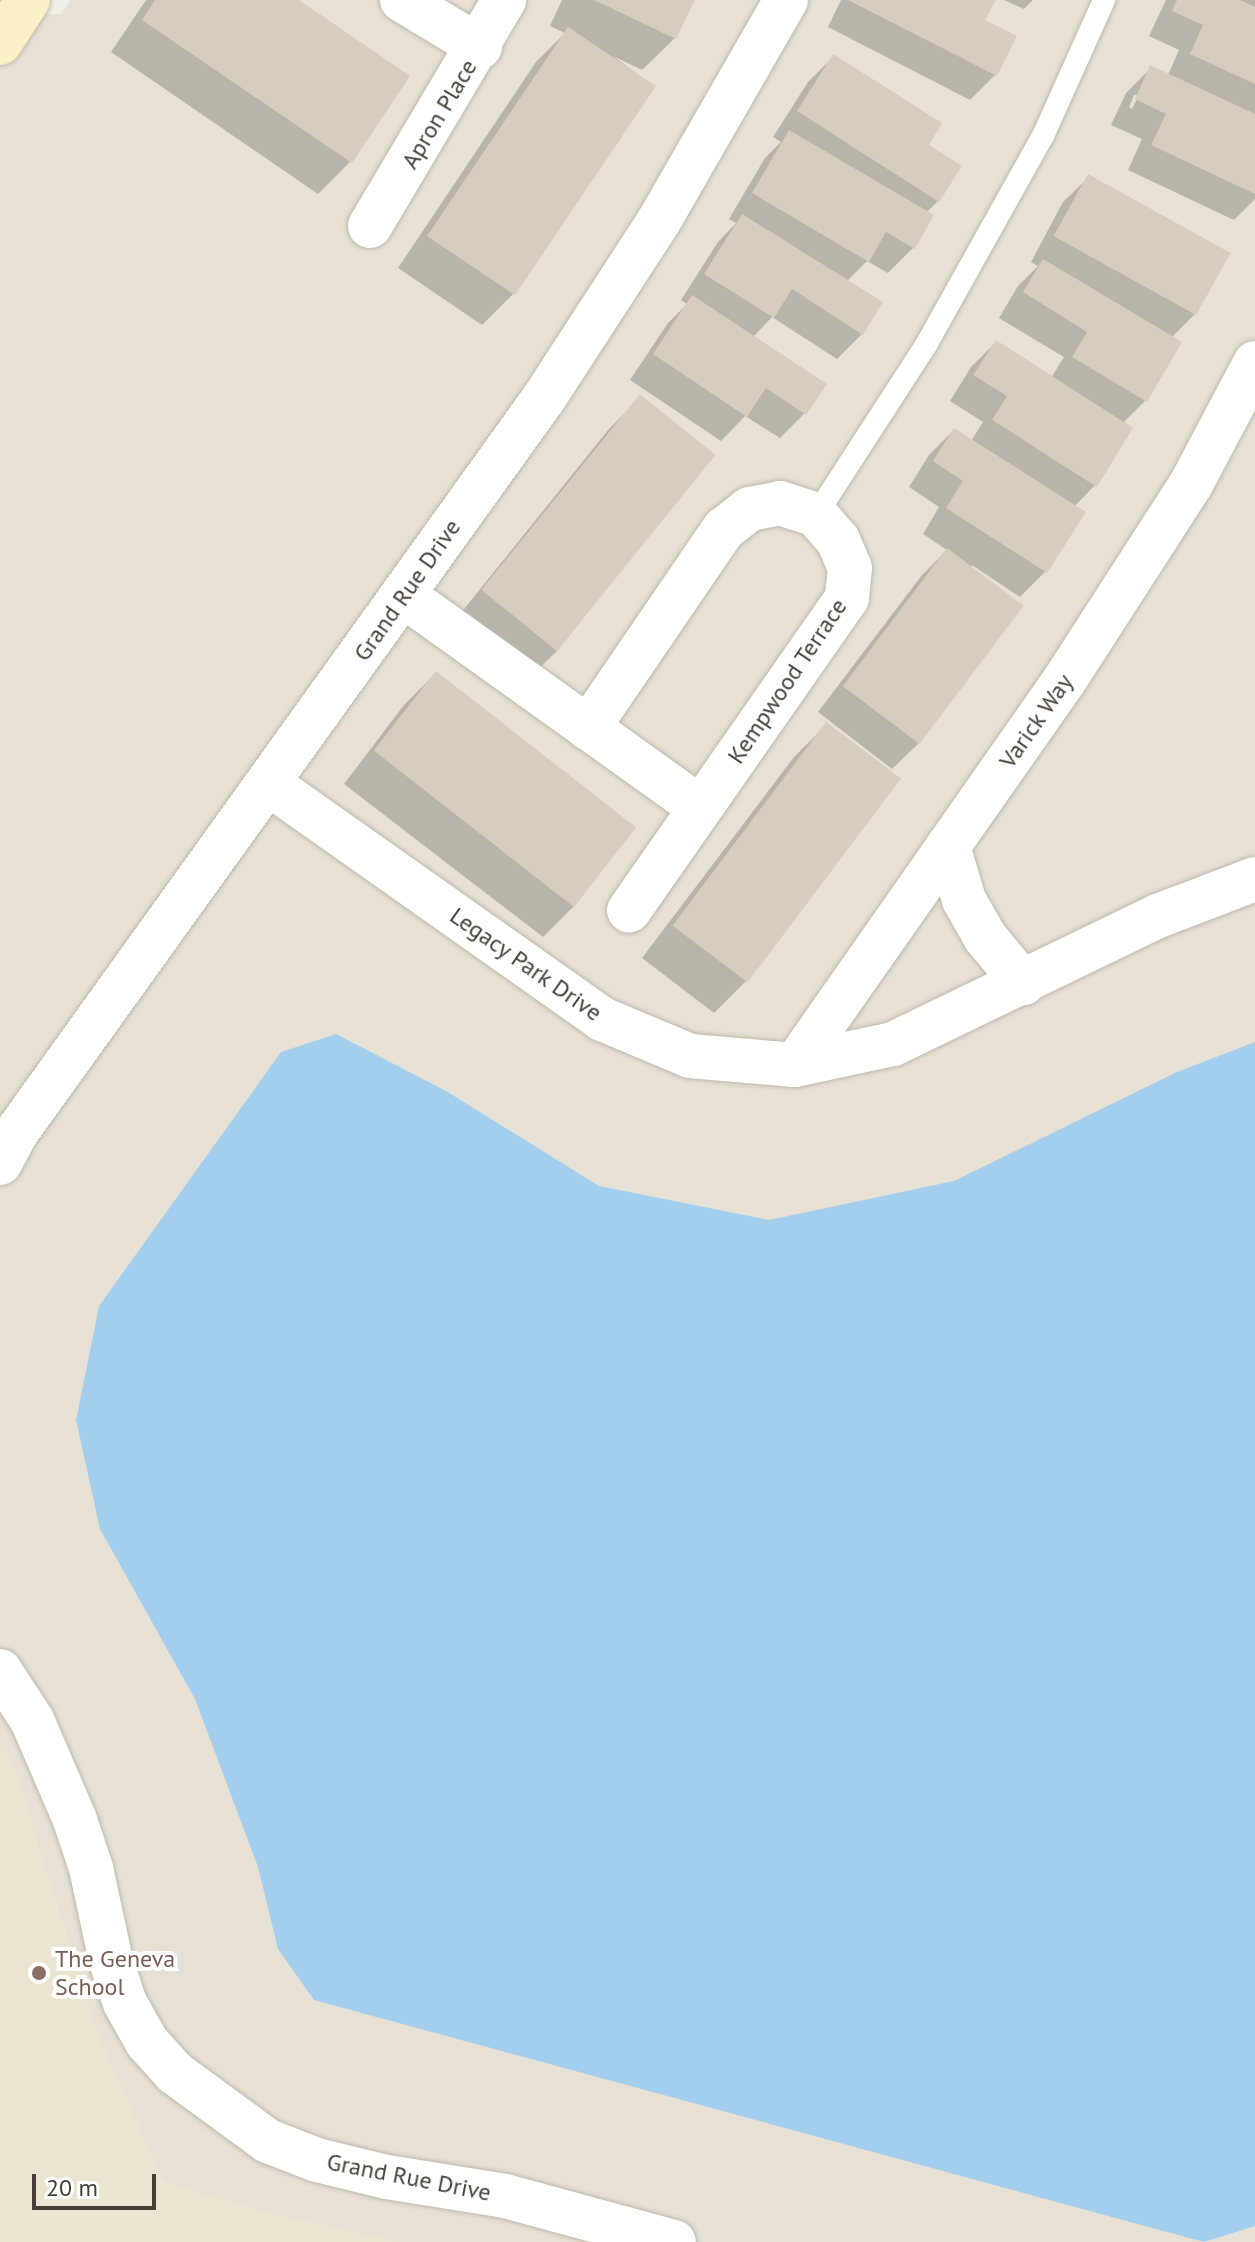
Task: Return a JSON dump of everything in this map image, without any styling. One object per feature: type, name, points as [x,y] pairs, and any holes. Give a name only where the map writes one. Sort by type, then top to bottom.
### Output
[{"type":"main road","points":[[0,43],[28,0]]},
{"type":"street","points":[[402,0],[480,47]]},
{"type":"street","name":"Apron Place","points":[[370,226],[480,47],[504,0]]},
{"type":"street","name":"Grand Rue Drive","points":[[5,1139],[269,784],[544,398],[659,221],[786,0]]},
{"type":"street","name":"Varick Way","points":[[795,1065],[1064,681],[1191,484],[1255,363]]},
{"type":"street","points":[[588,728],[724,529],[750,509],[780,503],[816,515]]},
{"type":"street","name":"Kempwood Terrace","points":[[629,911],[847,598],[850,568],[838,540],[816,515]]},
{"type":"street","points":[[403,595],[700,808]]},
{"type":"street","name":"Legacy Park Drive","points":[[269,784],[602,1019],[690,1056],[795,1065],[893,1044],[1158,916],[1255,879]]},
{"type":"street","points":[[948,846],[964,900],[985,937],[1023,983]]},
{"type":"street","name":"Grand Rue Drive","points":[[0,1671],[32,1720],[70,1807],[91,1868],[111,1961],[125,2003],[147,2042],[175,2073],[268,2141],[317,2160],[387,2177],[505,2196],[674,2242]]},
{"type":"lane","points":[[816,515],[926,345],[1027,164],[1104,0]]},
{"type":"shaded area","points":[[70,0],[1255,0],[1255,2242],[0,2242],[0,14],[62,14]]},
{"type":"shaded area","name":"The Geneva School","points":[[0,1746],[14,1767],[98,2034],[163,2181],[270,2214],[401,2242],[0,2242]]},
{"type":"water","points":[[336,1034],[446,1091],[599,1186],[769,1220],[954,1181],[1177,1072],[1255,1042],[1255,2226],[1204,2242],[314,2000],[278,1949],[258,1867],[195,1699],[100,1529],[76,1420],[99,1306],[281,1052]]},
{"type":"building","points":[[155,0],[299,0],[410,76],[352,163],[142,20]]},
{"type":"building","points":[[594,0],[695,0],[676,39]]},
{"type":"building","points":[[848,0],[996,0],[985,20],[1017,36],[997,76]]},
{"type":"building","points":[[1177,0],[1240,0],[1255,7],[1255,84],[1190,54],[1203,25],[1172,11]]},
{"type":"building","points":[[568,27],[656,86],[515,295],[427,236]]},
{"type":"building","points":[[833,54],[942,123],[929,145],[962,166],[939,202],[797,111]]},
{"type":"building","points":[[1150,65],[1255,114],[1255,194],[1151,145],[1166,114],[1135,99]]},
{"type":"building","points":[[789,130],[934,215],[915,249],[886,232],[869,262],[752,193]]},
{"type":"building","points":[[1088,174],[1231,253],[1196,315],[1054,236]]},
{"type":"building","points":[[742,214],[883,302],[863,335],[792,289],[774,318],[704,274]]},
{"type":"building","points":[[1043,259],[1182,342],[1147,402],[1072,357],[1087,332],[1023,292]]},
{"type":"building","points":[[692,295],[827,384],[806,415],[766,388],[747,417],[653,354]]},
{"type":"building","points":[[996,340],[1133,428],[1097,487],[992,420],[1007,396],[973,375]]},
{"type":"building","points":[[640,394],[715,455],[557,651],[481,590]]},
{"type":"building","points":[[954,428],[1086,512],[1047,573],[946,508],[963,481],[933,461]]},
{"type":"building","points":[[947,548],[1024,606],[920,744],[843,686]]},
{"type":"building","points":[[436,671],[636,827],[574,907],[374,751]]},
{"type":"building","points":[[826,722],[901,779],[748,982],[673,926]]},
{"type":"place","name":"The Geneva School","points":[[39,1973]]}]
